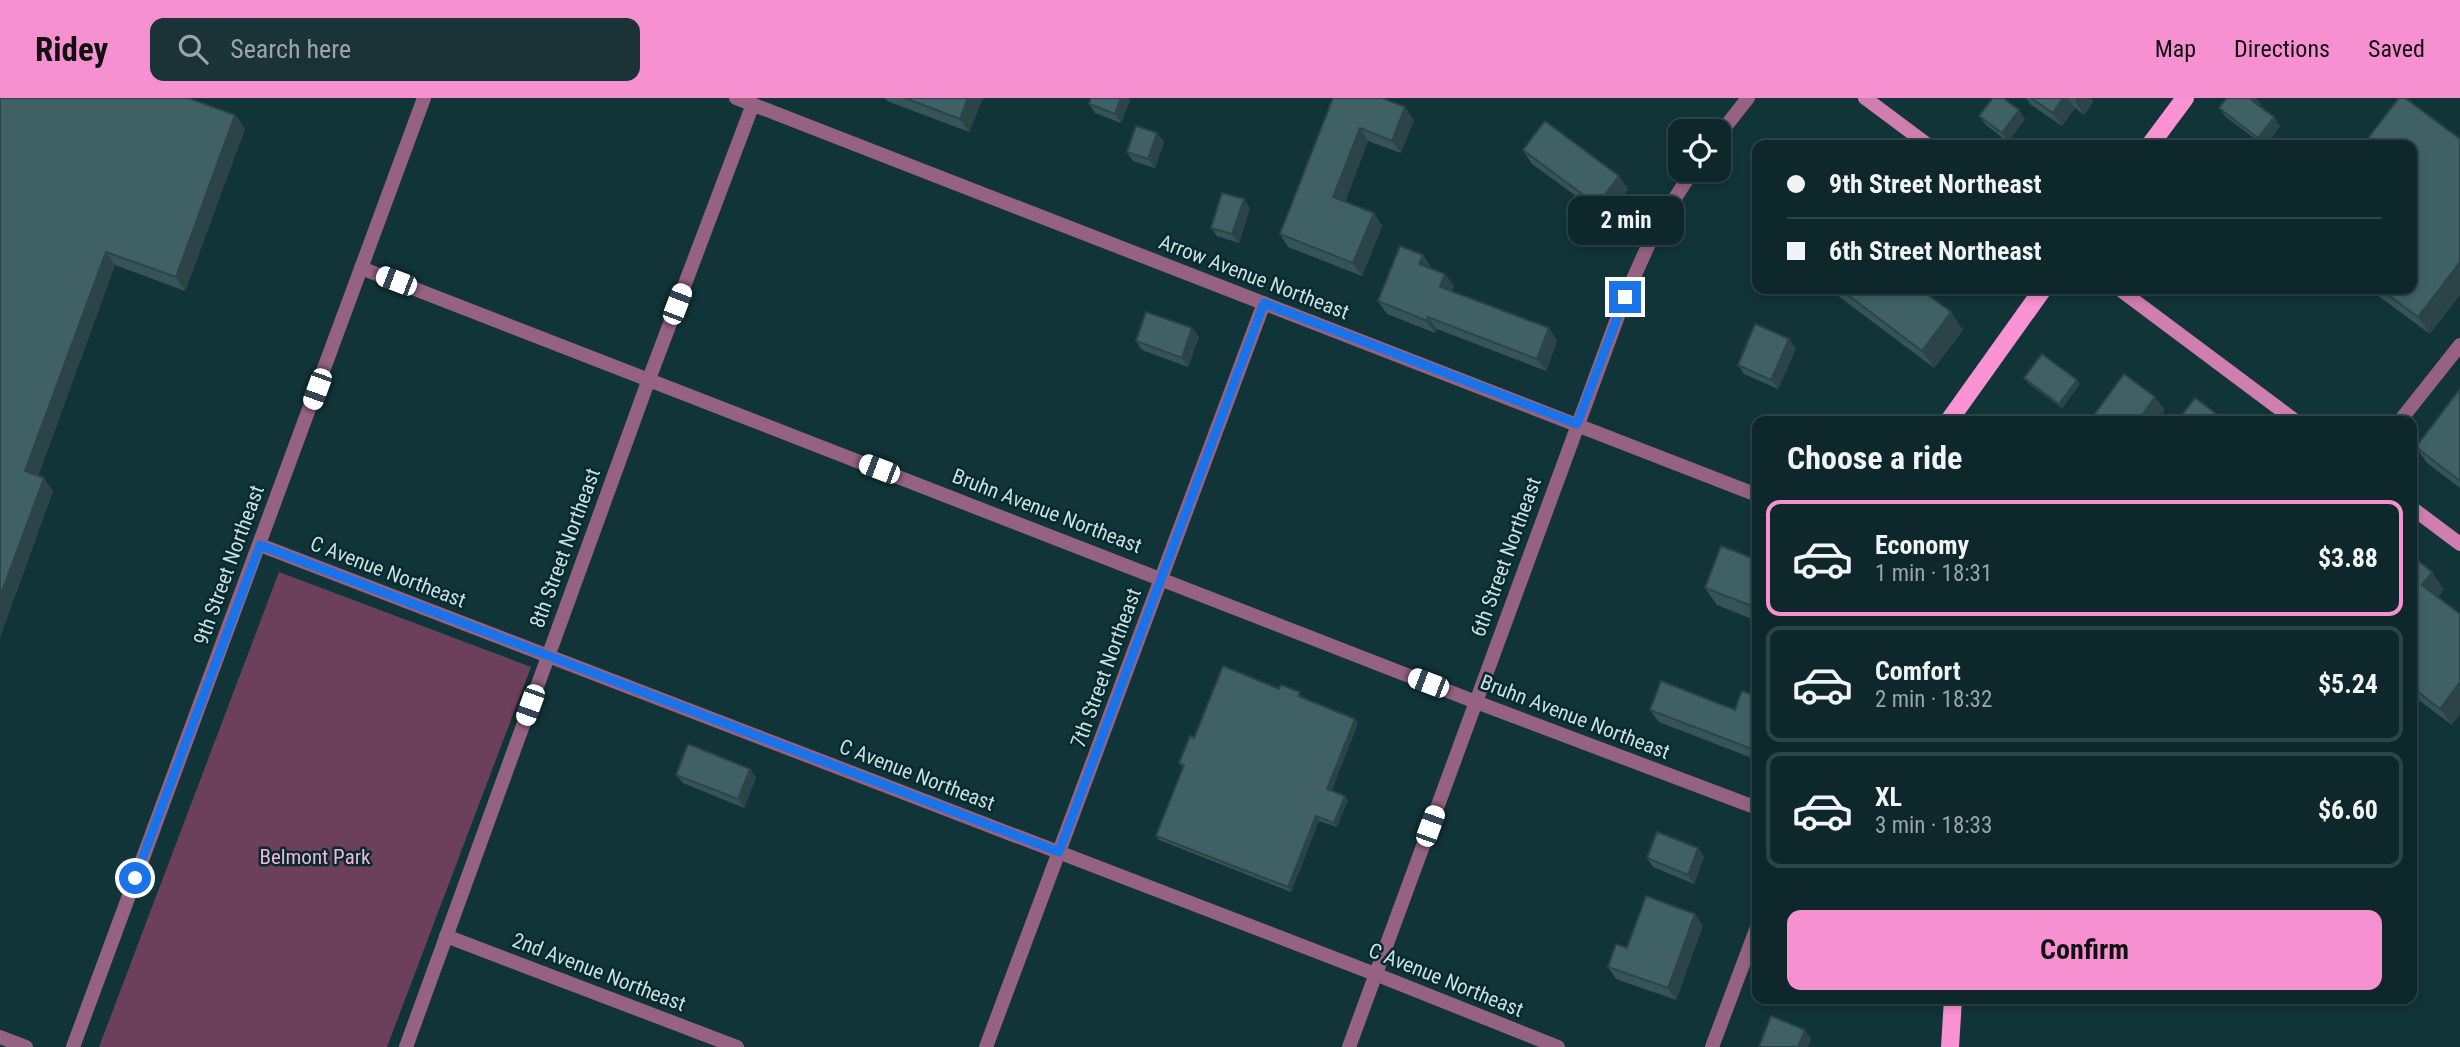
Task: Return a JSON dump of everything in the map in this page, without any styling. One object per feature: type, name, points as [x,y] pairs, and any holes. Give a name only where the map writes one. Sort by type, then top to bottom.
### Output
[{"type":"main road","points":[[1865,98],[1921,140]]},
{"type":"main road","points":[[2154,140],[2185,98]]},
{"type":"main road","points":[[1952,416],[2039,294]]},
{"type":"main road","points":[[2126,294],[2289,416]]},
{"type":"main road","points":[[2417,512],[2460,544]]},
{"type":"main road","points":[[1950,1047],[1952,1004]]},
{"type":"street","name":"9th Street Northeast","points":[[73,1047],[424,98]]},
{"type":"street","name":"Arrow Avenue Northeast","points":[[736,98],[1752,493]]},
{"type":"street","points":[[1731,120],[1748,98]]},
{"type":"street","name":"8th Street Northeast","points":[[406,1047],[752,104]]},
{"type":"street","name":"6th Street Northeast","points":[[1349,1047],[1577,424],[1639,264],[1656,228],[1685,182]]},
{"type":"street","name":"Bruhn Avenue Northeast","points":[[361,268],[1476,702],[1752,806]]},
{"type":"street","name":"7th Street Northeast","points":[[986,1047],[1264,303]]},
{"type":"street","points":[[2404,416],[2460,345]]},
{"type":"street","name":"C Avenue Northeast","points":[[260,545],[1376,974],[1558,1047]]},
{"type":"street","name":"2nd Avenue Northeast","points":[[446,936],[737,1047]]},
{"type":"street","points":[[1712,1047],[1752,940]]},
{"type":"street","points":[[0,1037],[26,1047]]},
{"type":"green space","name":"Belmont Park","points":[[279,572],[531,667],[387,1047],[99,1047]]},
{"type":"building","points":[[0,98],[188,98],[235,115],[176,277],[106,252],[25,471],[44,478],[0,597]]},
{"type":"building","points":[[905,98],[968,98],[960,119]]},
{"type":"building","points":[[1091,98],[1121,98],[1115,114],[1089,104]]},
{"type":"building","points":[[1333,98],[1382,98],[1405,107],[1392,141],[1360,128],[1333,197],[1374,213],[1353,263],[1280,234]]},
{"type":"building","points":[[1993,98],[2003,98],[2019,110],[2002,133],[1979,116]]},
{"type":"building","points":[[2031,98],[2063,98],[2053,113]]},
{"type":"building","points":[[2227,98],[2253,98],[2251,100],[2274,117],[2258,138],[2219,108]]},
{"type":"building","points":[[2399,98],[2405,98],[2460,139],[2460,262],[2418,317],[2387,294],[2417,294],[2417,140],[2367,140]]},
{"type":"building","points":[[1545,121],[1619,176],[1597,205],[1523,150]]},
{"type":"building","points":[[1136,126],[1157,133],[1148,159],[1127,152]]},
{"type":"building","points":[[1222,193],[1244,199],[1232,234],[1211,228]]},
{"type":"building","points":[[1400,246],[1423,255],[1419,264],[1445,274],[1440,287],[1549,328],[1537,359],[1428,317],[1427,321],[1378,301]]},
{"type":"building","points":[[1847,294],[1927,294],[1951,312],[1922,351]]},
{"type":"building","points":[[1146,312],[1192,328],[1182,358],[1136,341]]},
{"type":"building","points":[[1755,324],[1789,339],[1771,380],[1738,365]]},
{"type":"building","points":[[2042,354],[2077,380],[2059,404],[2024,378]]},
{"type":"building","points":[[2124,374],[2155,397],[2141,416],[2093,416]]},
{"type":"building","points":[[2460,389],[2460,481],[2417,446]]},
{"type":"building","points":[[2195,398],[2219,416],[2182,416]]},
{"type":"building","points":[[1721,546],[1752,558],[1752,606],[1705,588]]},
{"type":"building","points":[[2417,560],[2432,572],[2422,585],[2460,614],[2460,682],[2440,709],[2417,691]]},
{"type":"building","points":[[1223,666],[1279,689],[1281,685],[1300,692],[1298,696],[1355,719],[1327,789],[1345,796],[1334,823],[1316,816],[1288,887],[1156,836],[1184,765],[1179,763],[1190,736],[1194,738]]},
{"type":"building","points":[[1661,681],[1735,710],[1742,691],[1752,694],[1752,749],[1650,710]]},
{"type":"building","points":[[688,744],[750,769],[738,799],[676,775]]},
{"type":"building","points":[[1657,832],[1698,848],[1688,875],[1647,858]]},
{"type":"building","points":[[1646,896],[1695,914],[1668,988],[1608,967],[1616,944],[1627,948]]},
{"type":"building","points":[[1771,1016],[1805,1030],[1798,1047],[1759,1047]]},
{"type":"route","points":[[135,878],[260,545],[1059,852],[1264,303],[1577,424],[1625,297]]}]
